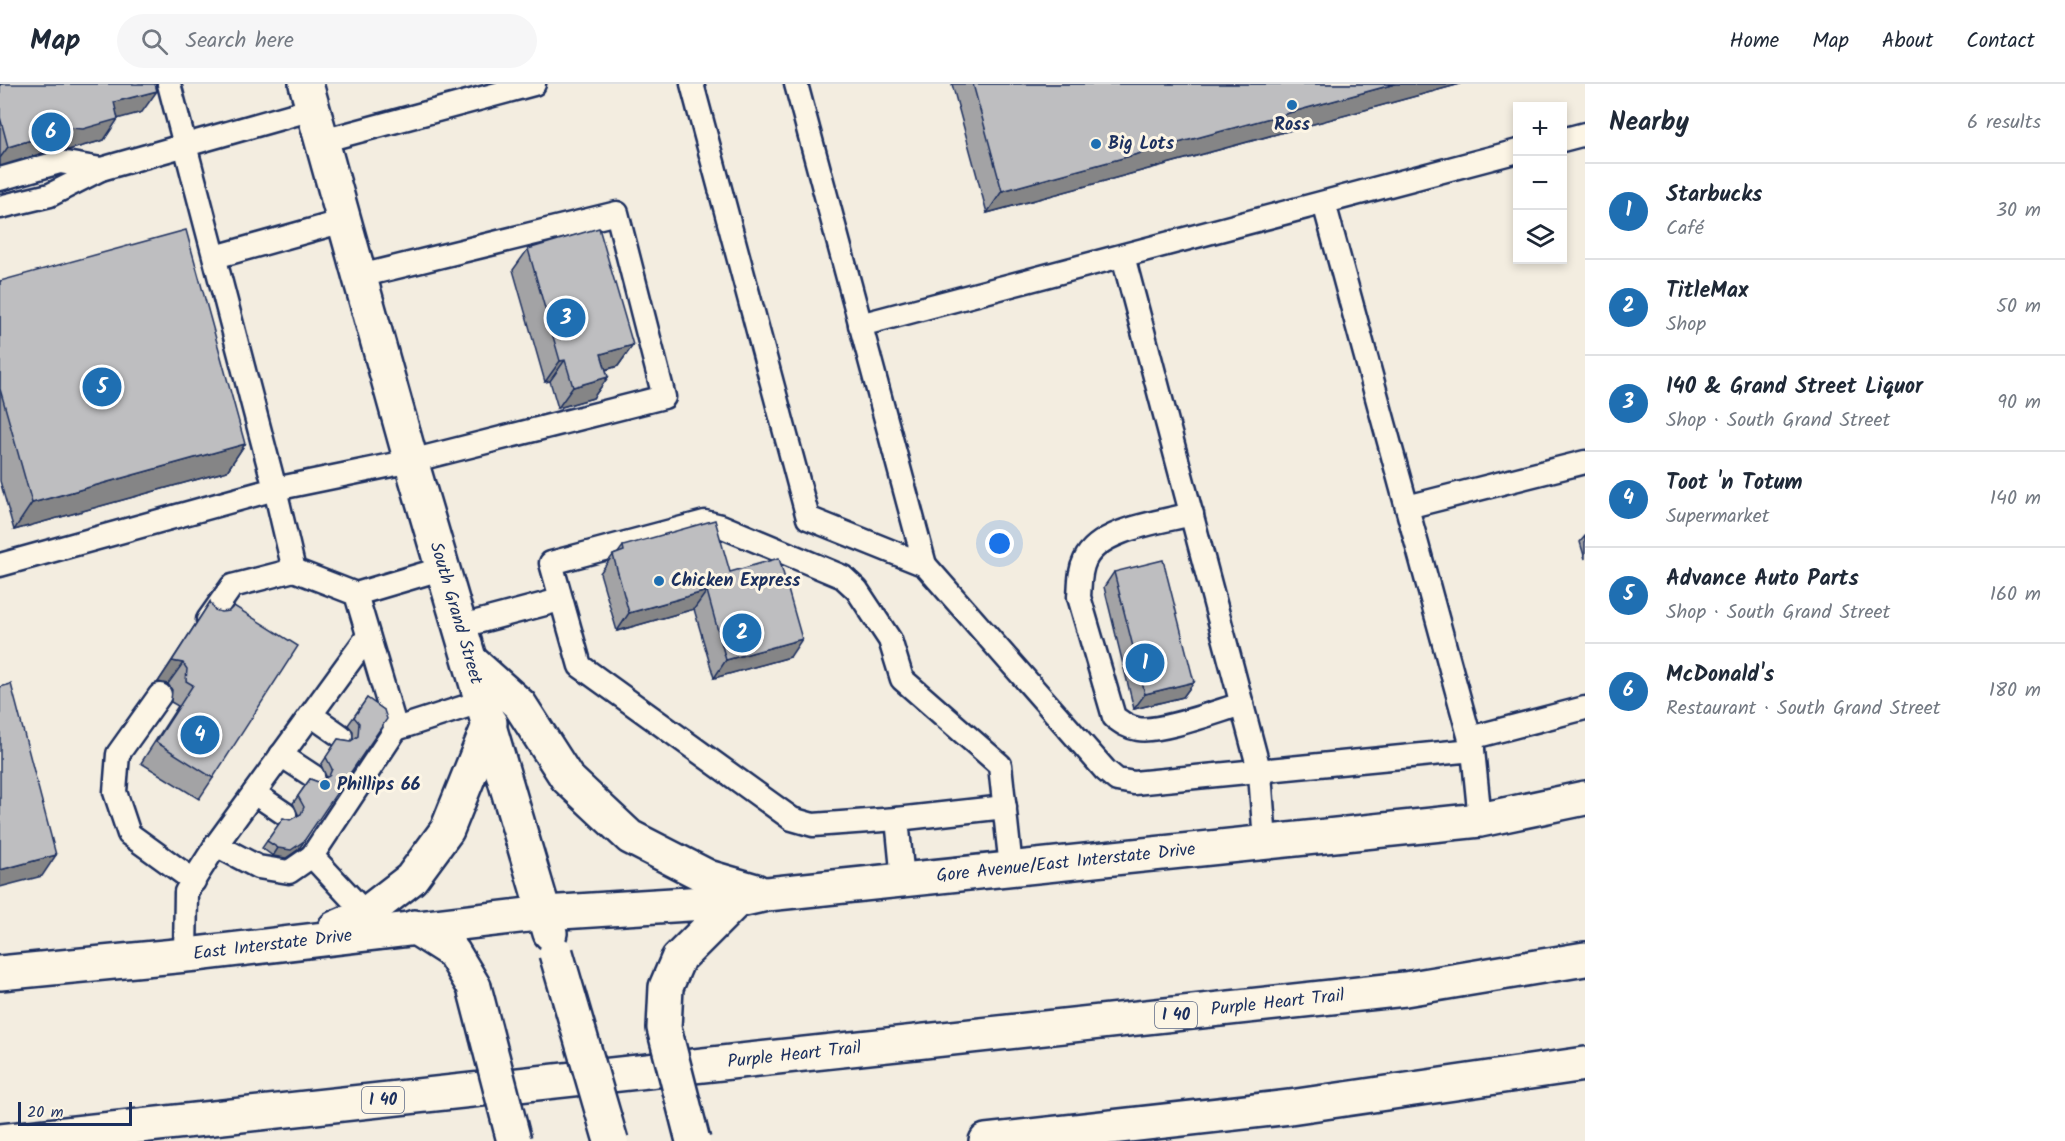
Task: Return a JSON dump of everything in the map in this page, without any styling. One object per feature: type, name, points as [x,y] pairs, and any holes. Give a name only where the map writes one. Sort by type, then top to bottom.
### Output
[{"type":"main road","name":"South Grand Street","points":[[310,96],[411,461],[473,663],[610,1141]]},
{"type":"main road","points":[[473,663],[520,705],[567,778],[630,837],[751,897],[678,959],[666,987],[664,1028],[693,1141]]},
{"type":"main road","points":[[308,940],[366,914],[411,879],[447,830],[487,712]]},
{"type":"main road","name":"Gore Avenue/East Interstate Drive","points":[[545,913],[751,897],[1480,820],[1585,798]]},
{"type":"main road","name":"East Interstate Drive","points":[[0,973],[185,955],[545,913]]},
{"type":"main road","points":[[414,927],[453,952],[474,987],[514,1141]]},
{"type":"main road","name":"Purple Heart Trail","points":[[1,1141],[1394,990],[1585,959]]},
{"type":"main road","points":[[986,1141],[1290,1107],[1585,1064]]},
{"type":"lane","points":[[169,84],[294,570]]},
{"type":"lane","points":[[322,141],[534,84]]},
{"type":"lane","points":[[692,84],[808,518],[924,565],[1105,770],[1117,780],[1134,783],[1260,773],[1472,744],[1585,708]]},
{"type":"lane","points":[[796,84],[924,565]]},
{"type":"lane","points":[[0,207],[50,195],[101,169],[185,145],[310,96]]},
{"type":"lane","points":[[1567,139],[1585,134]]},
{"type":"lane","points":[[860,325],[1513,152]]},
{"type":"lane","points":[[0,179],[60,162],[101,169]]},
{"type":"lane","points":[[1324,203],[1472,744],[1480,820]]},
{"type":"lane","points":[[0,565],[275,489],[411,461],[663,397],[616,213],[360,276]]},
{"type":"lane","points":[[215,257],[344,221]]},
{"type":"lane","points":[[184,236],[207,230]]},
{"type":"lane","points":[[1124,256],[1260,773],[1265,842]]},
{"type":"lane","points":[[1407,507],[1585,462]]},
{"type":"lane","points":[[1192,514],[1109,536],[1095,546],[1085,560],[1080,579],[1079,597],[1111,709],[1114,717],[1124,726],[1140,730],[1156,728],[1242,705]]},
{"type":"lane","points":[[1005,807],[897,819],[813,825],[792,819],[580,666],[551,563],[705,522],[721,526],[843,577],[857,590],[890,640],[902,679],[1000,765],[1005,807],[1011,868]]},
{"type":"lane","points":[[208,620],[232,586],[294,570],[356,594],[444,568]]},
{"type":"lane","points":[[356,594],[396,729]]},
{"type":"lane","points":[[462,626],[561,600]]},
{"type":"lane","points":[[185,955],[186,892],[216,845],[368,636]]},
{"type":"lane","points":[[160,695],[118,754],[114,792],[129,834],[194,881]]},
{"type":"lane","points":[[216,845],[258,867],[289,872],[315,843],[371,756],[396,729],[487,712]]},
{"type":"lane","points":[[311,715],[341,736]]},
{"type":"lane","points":[[281,755],[313,776]]},
{"type":"lane","points":[[254,793],[285,814]]},
{"type":"lane","points":[[897,819],[903,880]]},
{"type":"lane","points":[[315,843],[366,914]]},
{"type":"building","points":[[0,84],[155,84],[157,91],[114,102],[118,119],[83,129],[71,128],[8,147],[0,117]]},
{"type":"building","points":[[973,84],[1395,84],[1002,191]]},
{"type":"building","points":[[599,228],[633,345],[601,354],[608,377],[573,387],[565,360],[560,361],[528,249]]},
{"type":"building","points":[[186,230],[245,444],[32,503],[0,389],[0,281]]},
{"type":"building","points":[[715,520],[730,572],[779,558],[802,639],[726,660],[707,591],[629,613],[613,555],[624,551],[623,546]]},
{"type":"building","points":[[1163,560],[1194,682],[1145,694],[1114,572]]},
{"type":"building","points":[[210,602],[215,610],[221,612],[229,611],[234,606],[298,646],[213,778],[156,742],[193,685],[186,681],[187,669],[183,663],[172,661]]},
{"type":"building","points":[[11,684],[56,855],[0,870],[0,687]]},
{"type":"building","name":"Phillips 66","points":[[367,698],[384,710],[387,719],[304,841],[291,850],[278,848],[267,841],[283,818],[290,820],[301,814],[304,807],[298,796],[310,779],[318,782],[329,776],[332,769],[326,757],[338,739],[351,741],[358,736],[359,723],[354,717]]},
{"type":"place","name":"Ross","points":[[1292,105]]},
{"type":"place","name":"McDonald's","points":[[51,132]]},
{"type":"place","name":"Big Lots","points":[[1096,144]]},
{"type":"place","name":"I40 & Grand Street Liquor","points":[[566,318]]},
{"type":"place","name":"Advance Auto Parts","points":[[102,387]]},
{"type":"place","name":"Chicken Express","points":[[659,581]]},
{"type":"place","name":"TitleMax","points":[[742,633]]},
{"type":"place","name":"Starbucks","points":[[1145,663]]},
{"type":"place","name":"Toot 'n Totum","points":[[200,735]]},
{"type":"place","name":"Phillips 66","points":[[325,785]]}]
